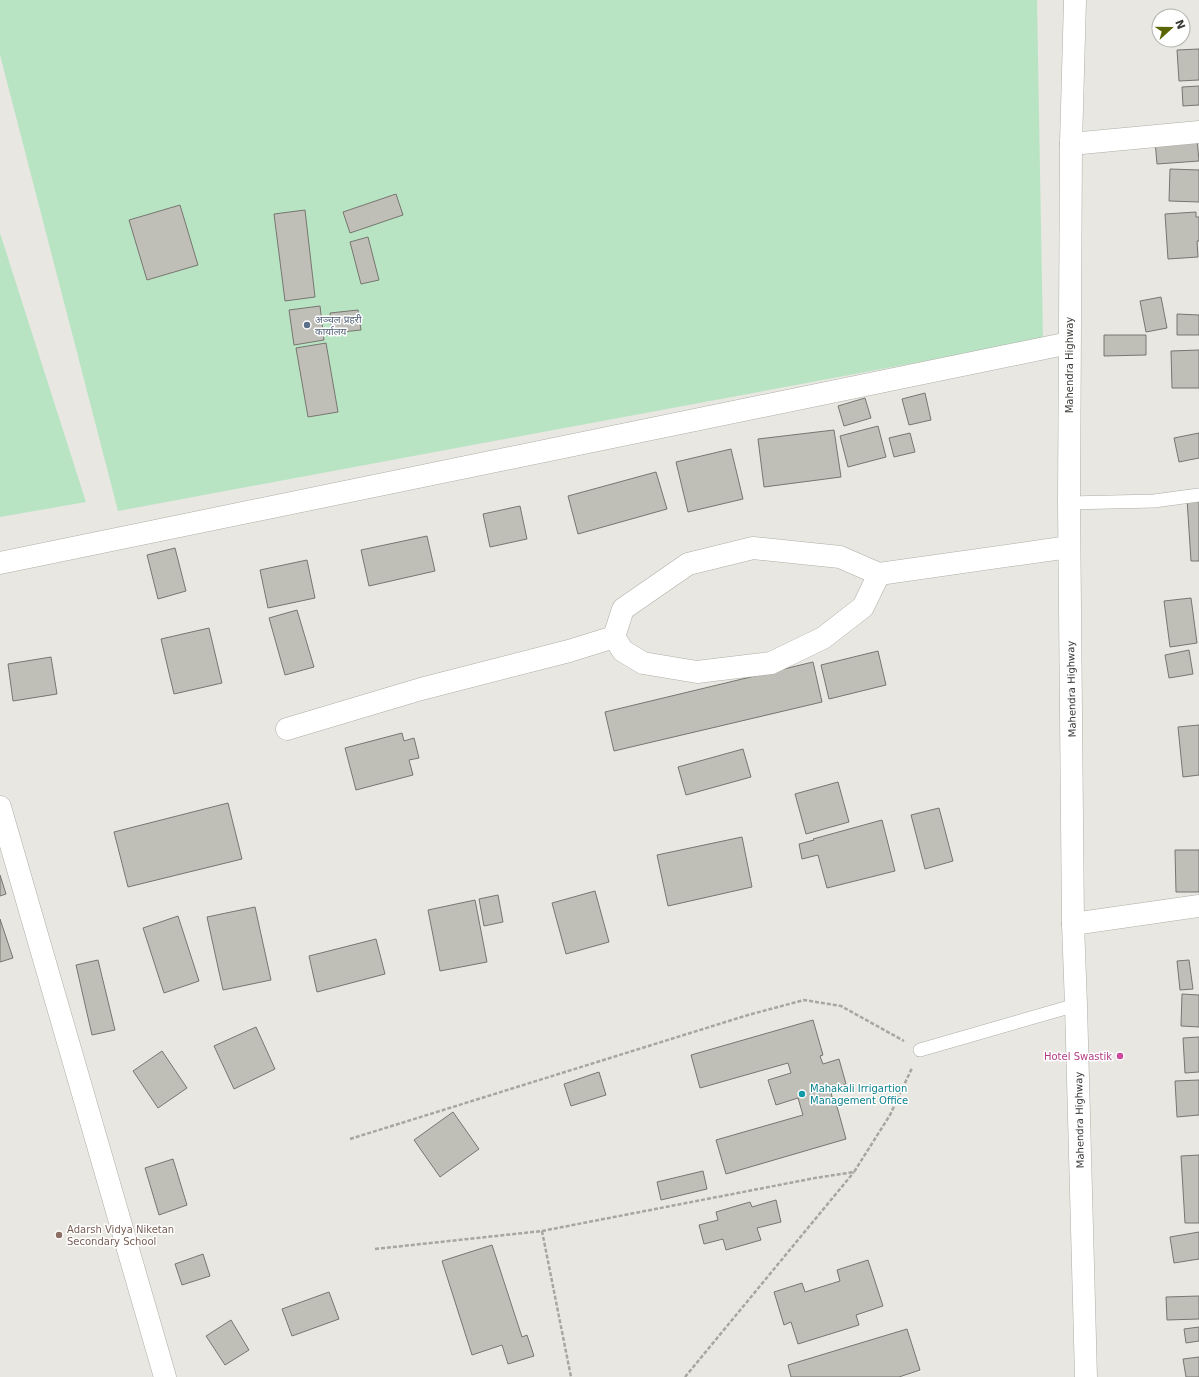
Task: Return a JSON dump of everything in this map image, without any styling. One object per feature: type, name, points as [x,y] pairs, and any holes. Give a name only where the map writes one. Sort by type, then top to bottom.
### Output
[{"type":"main road","name":"Mahendra Highway","points":[[1075,0],[1071,144],[1069,547],[1073,924],[1086,1377]]},
{"type":"main road","points":[[1071,144],[1199,132]]},
{"type":"main road","points":[[0,563],[1069,343]]},
{"type":"main road","points":[[879,574],[863,607],[823,638],[770,663],[697,672],[643,663],[623,651],[614,637],[622,609],[688,564],[753,548],[840,558],[879,574],[1069,547]]},
{"type":"main road","points":[[287,729],[421,689],[569,651],[614,637]]},
{"type":"main road","points":[[0,807],[165,1377]]},
{"type":"main road","points":[[1073,924],[1199,906]]},
{"type":"lane","points":[[1069,503],[1154,501],[1199,495]]},
{"type":"lane","points":[[920,1050],[1076,1004]]},
{"type":"path","points":[[350,1139],[748,1015],[804,1000],[841,1006],[920,1050],[890,1115],[854,1172],[719,1338],[685,1377]]},
{"type":"path","points":[[375,1249],[542,1231],[815,1178],[854,1172]]},
{"type":"path","points":[[542,1231],[571,1377]]},
{"type":"green space","points":[[0,0],[1037,0],[1043,339],[118,511],[0,55]]},
{"type":"green space","points":[[0,233],[86,502],[0,517]]},
{"type":"building","points":[[1199,49],[1199,80],[1179,81],[1177,50]]},
{"type":"building","points":[[1199,86],[1199,105],[1183,106],[1182,87]]},
{"type":"building","points":[[1197,138],[1199,161],[1157,164],[1155,141]]},
{"type":"building","points":[[1170,169],[1199,170],[1199,202],[1169,201]]},
{"type":"building","points":[[396,194],[403,215],[350,233],[343,212]]},
{"type":"building","points":[[180,205],[198,265],[147,280],[129,220]]},
{"type":"building","points":[[305,210],[315,297],[285,301],[274,214]]},
{"type":"building","points":[[1196,212],[1196,217],[1199,217],[1199,241],[1197,241],[1198,257],[1168,259],[1165,214]]},
{"type":"building","points":[[368,237],[379,280],[361,284],[350,242]]},
{"type":"building","points":[[1161,297],[1167,328],[1146,332],[1140,301]]},
{"type":"building","name":"अञ्चल प्रहरी कार्यालय","points":[[320,306],[324,340],[294,345],[289,310]]},
{"type":"building","points":[[358,310],[361,330],[332,333],[330,313]]},
{"type":"building","points":[[1177,314],[1199,315],[1199,335],[1177,335]]},
{"type":"building","points":[[1104,335],[1146,335],[1146,355],[1104,356]]},
{"type":"building","points":[[326,343],[338,412],[308,417],[296,348]]},
{"type":"building","points":[[1199,350],[1199,388],[1172,388],[1171,351]]},
{"type":"building","points":[[925,393],[931,420],[909,425],[902,399]]},
{"type":"building","points":[[865,398],[871,418],[844,426],[838,406]]},
{"type":"building","points":[[878,426],[886,457],[848,467],[840,436]]},
{"type":"building","points":[[834,430],[841,477],[764,487],[758,439]]},
{"type":"building","points":[[910,433],[915,452],[894,457],[889,438]]},
{"type":"building","points":[[1199,433],[1199,458],[1179,462],[1174,438]]},
{"type":"building","points":[[731,449],[743,499],[688,512],[676,462]]},
{"type":"building","points":[[656,472],[667,509],[578,534],[568,496]]},
{"type":"building","points":[[1199,498],[1199,561],[1191,561],[1187,499]]},
{"type":"building","points":[[520,506],[527,539],[490,547],[483,514]]},
{"type":"building","points":[[427,536],[435,571],[369,586],[361,550]]},
{"type":"building","points":[[175,548],[186,591],[158,599],[147,555]]},
{"type":"building","points":[[307,560],[315,598],[268,608],[260,570]]},
{"type":"building","points":[[1191,598],[1197,643],[1170,647],[1164,601]]},
{"type":"building","points":[[297,610],[314,667],[285,675],[269,618]]},
{"type":"building","points":[[209,628],[222,683],[174,694],[161,639]]},
{"type":"building","points":[[1189,650],[1193,674],[1169,678],[1165,655]]},
{"type":"building","points":[[878,651],[886,685],[829,699],[821,665]]},
{"type":"building","points":[[51,657],[57,694],[13,701],[8,664]]},
{"type":"building","points":[[813,662],[822,702],[614,751],[605,712]]},
{"type":"building","points":[[1199,725],[1199,775],[1183,777],[1178,727]]},
{"type":"building","points":[[402,733],[404,741],[414,738],[419,758],[409,760],[413,775],[356,790],[345,748]]},
{"type":"building","points":[[743,749],[751,777],[686,795],[678,767]]},
{"type":"building","points":[[838,782],[849,822],[806,834],[795,794]]},
{"type":"building","points":[[228,803],[242,859],[128,887],[114,832]]},
{"type":"building","points":[[939,808],[953,861],[925,869],[911,815]]},
{"type":"building","points":[[882,820],[895,871],[827,888],[818,855],[802,859],[799,844]]},
{"type":"building","points":[[742,837],[752,887],[668,906],[657,855]]},
{"type":"building","points":[[1175,850],[1199,850],[1199,892],[1176,892]]},
{"type":"building","points":[[0,875],[6,894],[0,896]]},
{"type":"building","points":[[595,891],[609,942],[566,954],[552,903]]},
{"type":"building","points":[[498,895],[503,922],[484,926],[479,899]]},
{"type":"building","points":[[475,900],[487,962],[440,971],[428,910]]},
{"type":"building","points":[[255,907],[271,980],[223,990],[207,917]]},
{"type":"building","points":[[178,916],[199,981],[164,993],[143,928]]},
{"type":"building","points":[[0,919],[13,958],[0,962]]},
{"type":"building","points":[[376,939],[385,974],[317,992],[309,956]]},
{"type":"building","points":[[98,960],[115,1030],[92,1035],[76,965]]},
{"type":"building","points":[[1189,960],[1193,989],[1180,990],[1177,961]]},
{"type":"building","points":[[1182,994],[1199,995],[1199,1027],[1181,1026]]},
{"type":"building","name":"Mahakali Irrigartion Management Office","points":[[813,1020],[823,1055],[820,1056],[823,1064],[839,1059],[846,1084],[830,1089],[834,1104],[836,1103],[846,1139],[726,1174],[716,1140],[803,1115],[798,1098],[776,1105],[768,1080],[791,1073],[788,1063],[700,1088],[691,1055]]},
{"type":"building","points":[[256,1027],[275,1069],[234,1089],[214,1046]]},
{"type":"building","points":[[1199,1037],[1199,1072],[1185,1073],[1183,1038]]},
{"type":"building","points":[[162,1051],[187,1088],[158,1108],[133,1071]]},
{"type":"building","points":[[599,1072],[606,1095],[571,1106],[564,1084]]},
{"type":"building","points":[[1199,1080],[1199,1115],[1177,1117],[1175,1081]]},
{"type":"building","points":[[453,1112],[479,1149],[440,1177],[414,1140]]},
{"type":"building","points":[[1199,1155],[1199,1223],[1185,1223],[1181,1156]]},
{"type":"building","points":[[173,1159],[187,1205],[159,1215],[145,1168]]},
{"type":"building","points":[[703,1171],[707,1189],[661,1200],[657,1182]]},
{"type":"building","points":[[776,1200],[781,1222],[757,1228],[761,1240],[726,1250],[723,1239],[704,1244],[699,1225],[718,1220],[716,1212],[750,1202],[752,1207]]},
{"type":"building","points":[[1199,1232],[1199,1259],[1174,1263],[1170,1237]]},
{"type":"building","points":[[492,1245],[522,1337],[527,1335],[534,1356],[508,1364],[502,1345],[472,1355],[442,1261]]},
{"type":"building","points":[[203,1254],[210,1276],[182,1285],[175,1264]]},
{"type":"building","points":[[868,1260],[883,1306],[856,1315],[859,1325],[798,1344],[791,1322],[784,1325],[774,1292],[802,1283],[805,1292],[840,1281],[837,1270]]},
{"type":"building","points":[[329,1292],[339,1319],[292,1336],[282,1309]]},
{"type":"building","points":[[1199,1296],[1199,1319],[1167,1320],[1166,1297]]},
{"type":"building","points":[[231,1320],[249,1350],[225,1365],[206,1336]]},
{"type":"building","points":[[1199,1327],[1199,1341],[1186,1343],[1184,1329]]},
{"type":"building","points":[[907,1329],[920,1370],[899,1377],[791,1377],[788,1365]]},
{"type":"building","points":[[1199,1357],[1199,1377],[1186,1377],[1183,1359]]},
{"type":"place","name":"अञ्चल प्रहरी कार्यालय","points":[[307,325]]},
{"type":"place","name":"Hotel Swastik","points":[[1120,1056]]},
{"type":"place","name":"Mahakali Irrigartion Management Office","points":[[802,1094]]},
{"type":"place","name":"Adarsh Vidya Niketan Secondary School","points":[[59,1235]]}]
